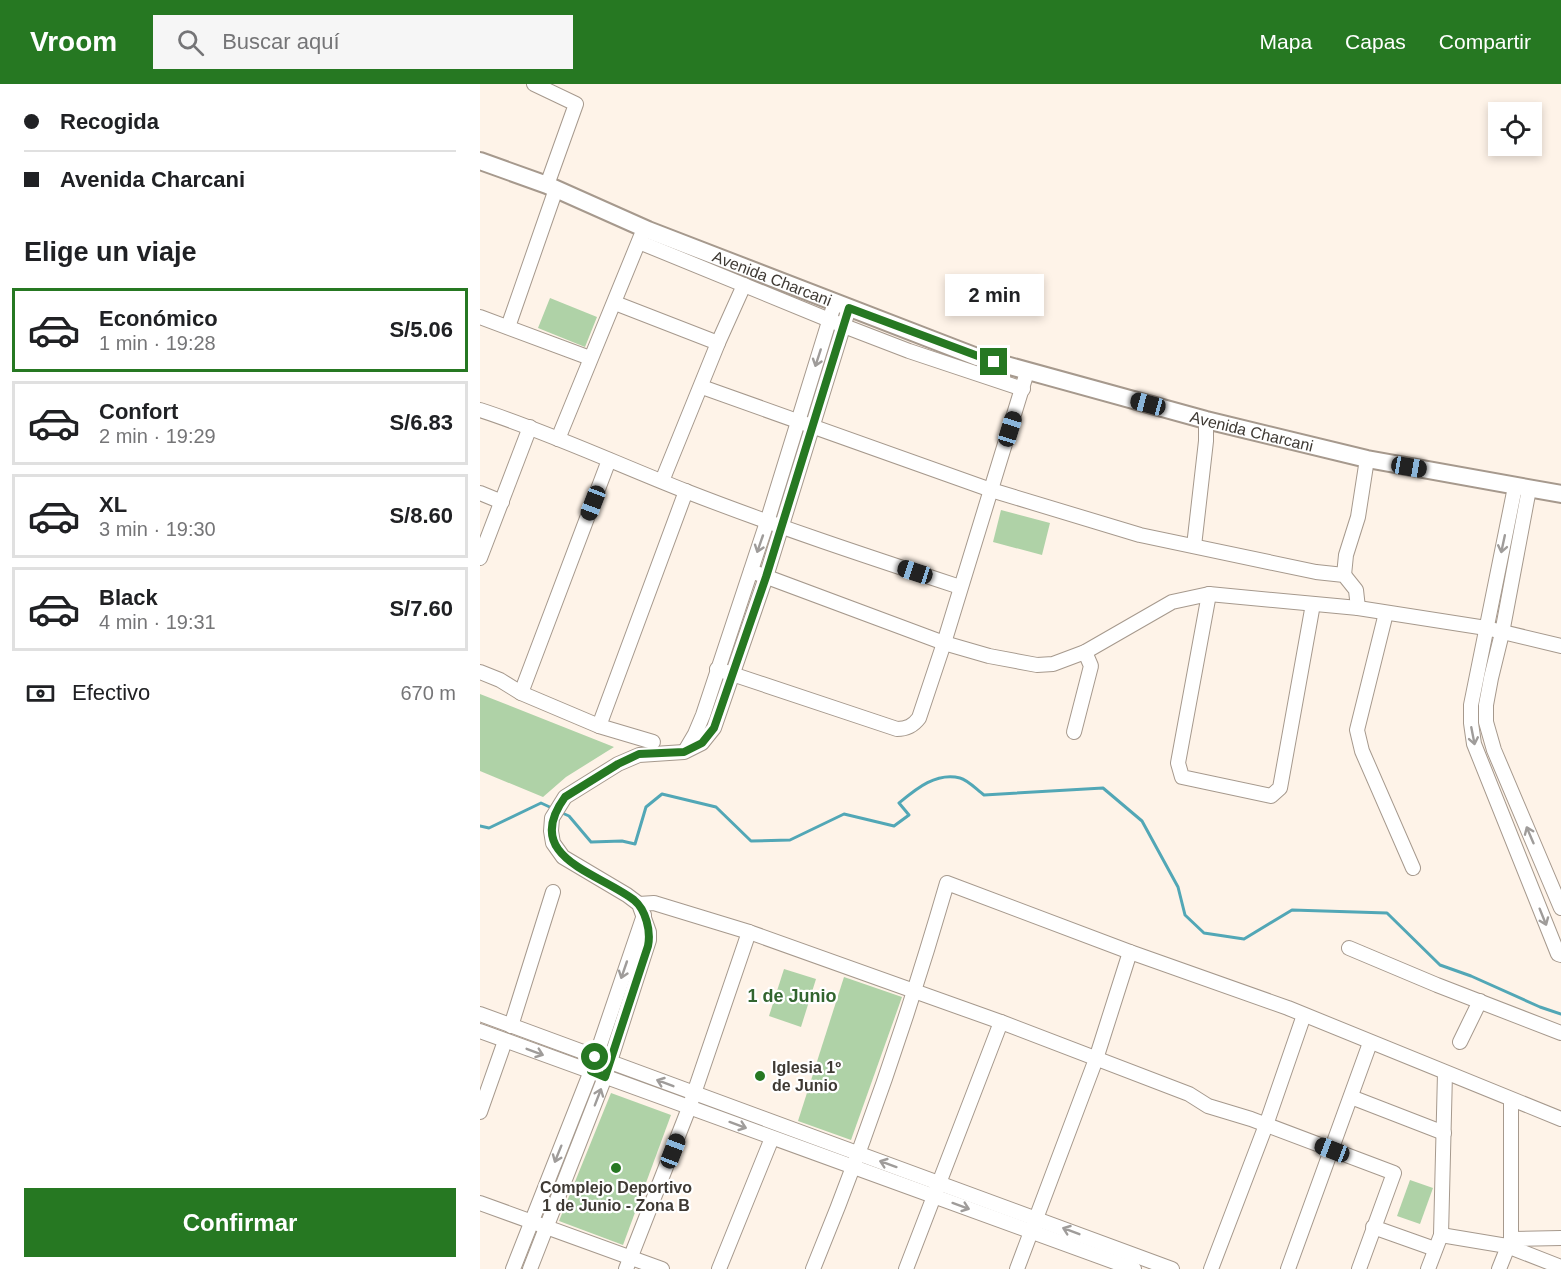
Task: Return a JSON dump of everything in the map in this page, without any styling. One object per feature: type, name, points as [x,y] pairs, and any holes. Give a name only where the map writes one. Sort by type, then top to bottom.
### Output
[{"type":"main road","name":"Avenida Charcani","points":[[480,161],[551,187],[642,235],[842,305],[977,357],[1206,420],[1367,459],[1561,494]]},
{"type":"street","points":[[508,327],[576,104],[534,84]]},
{"type":"street","points":[[558,439],[642,235],[744,285],[830,321],[909,351],[1023,389]]},
{"type":"street","points":[[662,481],[744,285]]},
{"type":"street","points":[[615,303],[718,343]]},
{"type":"street","points":[[724,671],[751,571],[830,321],[842,305]]},
{"type":"street","points":[[530,1269],[605,1077],[648,946],[649,932],[642,910],[627,895],[563,857],[553,843],[551,831],[555,812],[565,797],[618,764],[639,754],[684,752],[695,734],[766,577],[844,326],[842,305]]},
{"type":"street","points":[[480,317],[590,358]]},
{"type":"street","points":[[724,671],[897,729],[905,729],[913,725],[919,718],[944,644],[1027,372]]},
{"type":"street","points":[[702,387],[991,490],[1140,535],[1316,573],[1344,575]]},
{"type":"street","points":[[480,410],[530,427],[767,522],[960,587]]},
{"type":"street","points":[[1194,546],[1206,441],[1206,420]]},
{"type":"street","points":[[480,558],[530,427]]},
{"type":"street","points":[[1358,608],[1356,590],[1344,575],[1346,555],[1358,517],[1367,459]]},
{"type":"street","points":[[521,693],[609,460]]},
{"type":"street","points":[[1522,488],[1486,628],[1471,705],[1471,723],[1474,744],[1560,954]]},
{"type":"street","points":[[1522,488],[1502,633],[1486,705],[1488,736],[1561,908]]},
{"type":"street","points":[[598,726],[686,491]]},
{"type":"street","points":[[480,493],[502,502]]},
{"type":"street","points":[[751,571],[944,644],[1037,665],[1053,664],[1085,652],[1172,602],[1209,594],[1358,608],[1486,628],[1561,646]]},
{"type":"street","points":[[1209,594],[1178,763],[1182,777],[1271,796],[1280,788],[1313,604]]},
{"type":"street","points":[[1386,613],[1357,730],[1362,751],[1413,868]]},
{"type":"street","points":[[1074,732],[1091,666],[1085,652]]},
{"type":"street","points":[[480,672],[500,680],[521,693],[598,726],[653,742]]},
{"type":"street","points":[[813,1269],[853,1167],[916,992],[947,883],[1304,1015],[1561,1119]]},
{"type":"street","points":[[511,1026],[553,892]]},
{"type":"street","points":[[513,1269],[591,1071],[642,910],[654,903],[749,932],[1001,1022],[1189,1094],[1208,1106],[1394,1173],[1359,1269]]},
{"type":"street","points":[[629,1263],[690,1108],[749,932]]},
{"type":"street","points":[[1349,948],[1561,1033]]},
{"type":"street","points":[[1017,1269],[1096,1059],[1130,952]]},
{"type":"street","points":[[1460,1042],[1480,1002]]},
{"type":"street","points":[[480,1014],[1172,1269]]},
{"type":"street","points":[[1211,1269],[1266,1125],[1304,1015]]},
{"type":"street","points":[[906,1269],[1001,1022]]},
{"type":"street","points":[[480,1031],[1134,1269]]},
{"type":"street","points":[[480,1112],[505,1041]]},
{"type":"street","points":[[1288,1269],[1370,1043]]},
{"type":"street","points":[[1428,1269],[1441,1235],[1445,1073]]},
{"type":"street","points":[[1351,1097],[1444,1133]]},
{"type":"street","points":[[1499,1269],[1509,1242],[1511,1100]]},
{"type":"street","points":[[719,1269],[772,1138]]},
{"type":"street","points":[[480,1203],[546,1226],[629,1263],[662,1269]]},
{"type":"street","points":[[1373,1227],[1435,1250]]},
{"type":"street","points":[[1441,1235],[1509,1242],[1561,1238]]},
{"type":"street","points":[[1509,1242],[1561,1266]]},
{"type":"green space","points":[[550,298],[597,317],[585,347],[538,328]]},
{"type":"green space","points":[[1001,510],[1050,523],[1042,555],[993,542]]},
{"type":"green space","points":[[480,694],[614,747],[566,777],[543,797],[480,771]]},
{"type":"green space","points":[[784,969],[816,979],[801,1027],[769,1016]]},
{"type":"green space","points":[[844,977],[902,997],[851,1140],[798,1121]]},
{"type":"green space","name":"Complejo Deportivo 1 de Junio - Zona B","points":[[611,1093],[671,1115],[623,1245],[559,1221]]},
{"type":"green space","points":[[1410,1180],[1433,1188],[1420,1224],[1397,1216]]},
{"type":"waterway","points":[[560,812],[569,816],[591,842],[622,841],[635,844],[646,807],[662,794],[716,807],[751,841],[790,840],[844,814],[894,826],[909,815],[899,803],[927,783],[943,777],[963,779],[984,795],[1103,788],[1142,821],[1178,887],[1185,915],[1204,933],[1244,939],[1292,910],[1387,913],[1440,965],[1561,1014]]},
{"type":"waterway","points":[[480,826],[489,828],[541,803],[554,809]]},
{"type":"place","name":"Iglesia 1º de Junio","points":[[760,1076]]},
{"type":"place","name":"Complejo Deportivo 1 de Junio - Zona B","points":[[616,1168]]},
{"type":"district","name":"1 de Junio","points":[[792,996]]},
{"type":"route","points":[[595,1057],[591,1071],[605,1077],[648,946],[649,932],[639,904],[563,857],[553,843],[551,831],[552,818],[558,805],[565,797],[618,764],[639,754],[684,752],[702,743],[714,728],[766,577],[849,308],[994,362]]}]
